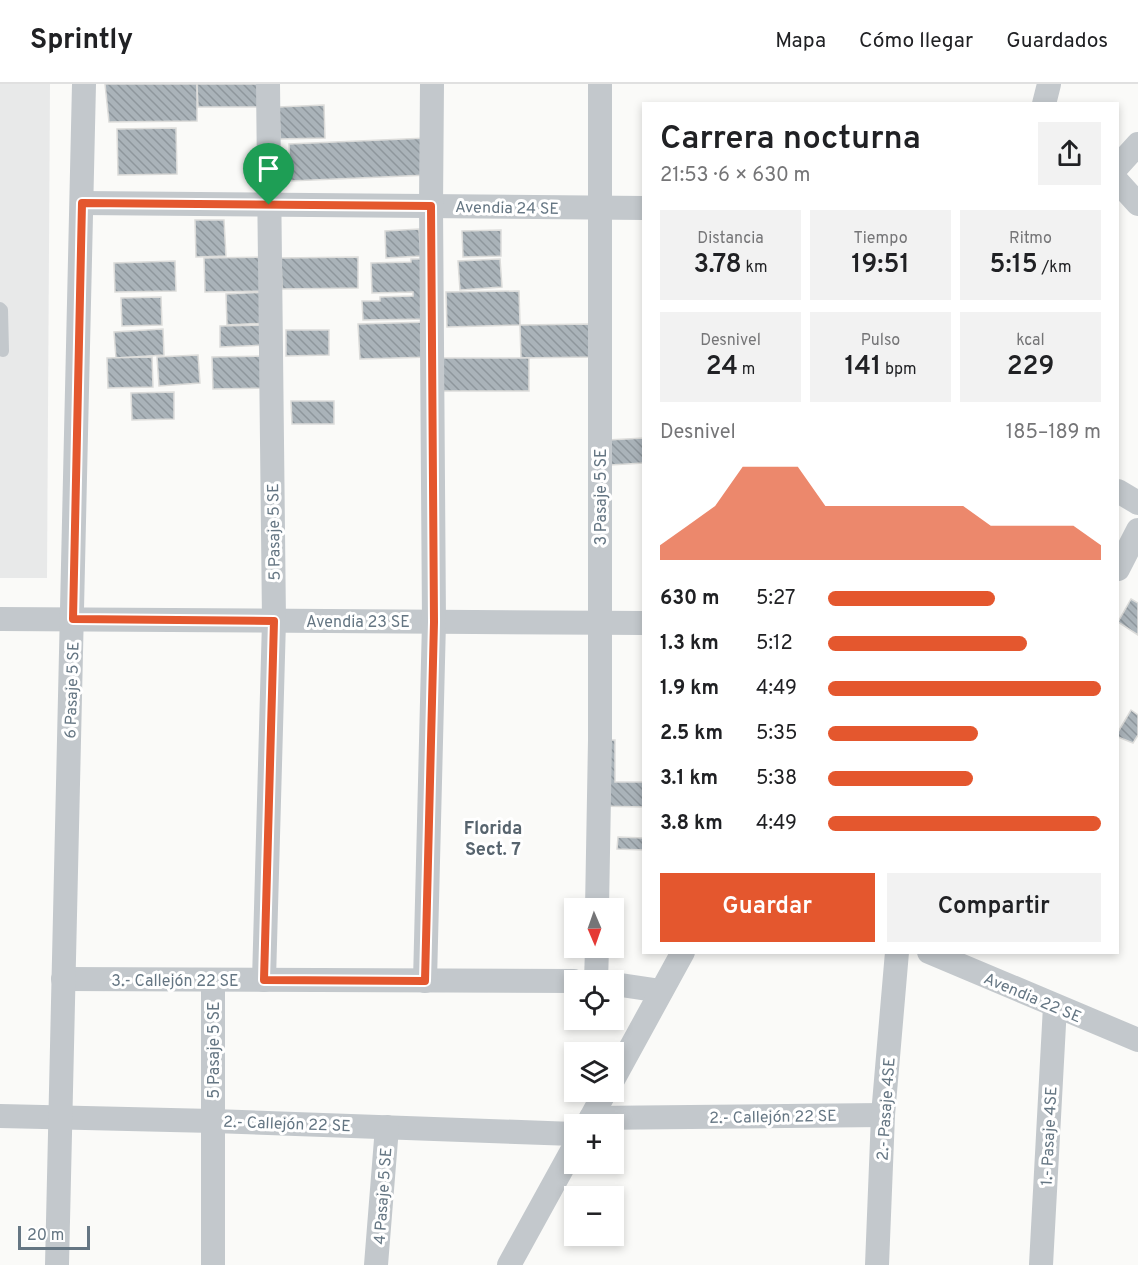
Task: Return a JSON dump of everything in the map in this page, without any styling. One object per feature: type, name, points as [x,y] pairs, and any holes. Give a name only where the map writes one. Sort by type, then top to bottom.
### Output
[{"type":"street","name":"6 Pasaje 5 SE","points":[[57,1265],[84,84]]},
{"type":"street","name":"5 Pasaje 5 SE","points":[[264,980],[274,621],[268,84]]},
{"type":"street","points":[[425,981],[434,622],[432,84]]},
{"type":"street","name":"3 Pasaje 5 SE","points":[[597,898],[600,623],[600,84]]},
{"type":"street","points":[[1044,102],[1049,84]]},
{"type":"street","points":[[1119,165],[1138,144]]},
{"type":"street","points":[[1119,183],[1138,204]]},
{"type":"street","name":"Avendia 24 SE","points":[[82,203],[642,208]]},
{"type":"street","points":[[1119,492],[1138,503]]},
{"type":"street","points":[[1119,567],[1138,530]]},
{"type":"street","name":"Avendia 23 SE","points":[[0,619],[642,623]]},
{"type":"street","points":[[624,1060],[683,954]]},
{"type":"street","name":"2.- Pasaje 4SE","points":[[877,1265],[883,1115],[897,954]]},
{"type":"street","name":"Avendia 22 SE","points":[[934,954],[1138,1040]]},
{"type":"street","name":"3.- Callejón 22 SE","points":[[63,979],[564,981]]},
{"type":"street","name":"5 Pasaje 5 SE","points":[[213,980],[213,1265]]},
{"type":"street","points":[[624,985],[662,991]]},
{"type":"street","name":"1.- Pasaje 4SE","points":[[1041,1265],[1055,1006]]},
{"type":"street","name":"2.- Callejón 22 SE","points":[[624,1125],[883,1115]]},
{"type":"street","name":"2.- Callejón 22 SE","points":[[0,1116],[387,1127],[564,1126]]},
{"type":"street","name":"4 Pasaje 5 SE","points":[[376,1265],[387,1127]]},
{"type":"street","points":[[509,1265],[564,1165]]},
{"type":"lane","points":[[0,308],[2,310],[3,351]]},
{"type":"shaded area","points":[[0,84],[50,84],[47,578],[0,578]]},
{"type":"building","points":[[105,84],[197,84],[197,121],[109,122]]},
{"type":"building","points":[[197,84],[268,84],[268,107],[198,107]]},
{"type":"building","points":[[324,105],[325,138],[280,139],[279,107]]},
{"type":"building","points":[[176,128],[177,174],[118,175],[117,129]]},
{"type":"building","points":[[427,138],[428,175],[290,181],[289,144]]},
{"type":"building","points":[[195,220],[224,220],[226,256],[196,257]]},
{"type":"building","points":[[419,229],[421,256],[386,258],[385,231]]},
{"type":"building","points":[[501,230],[501,256],[463,257],[462,231]]},
{"type":"building","points":[[266,257],[267,291],[205,292],[204,258]]},
{"type":"building","points":[[358,257],[358,288],[282,289],[281,258]]},
{"type":"building","points":[[411,259],[430,259],[431,319],[363,320],[362,301],[380,301],[380,297],[413,296],[413,292],[372,293],[371,263],[411,262]]},
{"type":"building","points":[[500,259],[502,287],[460,290],[458,261]]},
{"type":"building","points":[[175,261],[176,291],[115,292],[114,263]]},
{"type":"building","points":[[519,291],[520,325],[447,327],[446,292]]},
{"type":"building","points":[[268,292],[269,323],[227,325],[226,294]]},
{"type":"building","points":[[161,297],[162,325],[122,326],[121,298]]},
{"type":"building","points":[[429,322],[431,357],[360,359],[358,324]]},
{"type":"building","points":[[591,324],[591,357],[521,358],[520,325]]},
{"type":"building","points":[[264,325],[265,345],[220,347],[220,326]]},
{"type":"building","points":[[163,329],[164,355],[116,358],[114,332]]},
{"type":"building","points":[[286,330],[329,330],[329,355],[286,356]]},
{"type":"building","points":[[198,355],[200,383],[159,386],[157,357]]},
{"type":"building","points":[[266,356],[266,388],[213,389],[212,357]]},
{"type":"building","points":[[152,357],[153,387],[108,388],[107,358]]},
{"type":"building","points":[[443,358],[529,358],[529,391],[443,391]]},
{"type":"building","points":[[174,392],[174,419],[132,420],[131,393]]},
{"type":"building","points":[[291,401],[334,401],[334,424],[292,424]]},
{"type":"building","points":[[642,438],[642,463],[610,465],[608,440]]},
{"type":"building","points":[[1131,599],[1138,603],[1138,635],[1119,623]]},
{"type":"building","points":[[1131,710],[1138,715],[1138,735],[1133,743],[1119,737],[1119,730]]},
{"type":"building","points":[[600,740],[615,740],[615,782],[642,782],[642,807],[599,806]]},
{"type":"building","points":[[618,837],[642,838],[642,850],[617,849]]},
{"type":"district","name":"Florida Sect. 7","points":[[493,838]]},
{"type":"route","points":[[82,203],[269,205],[431,206],[434,622],[425,981],[264,980],[274,621],[73,619],[82,203]]}]
